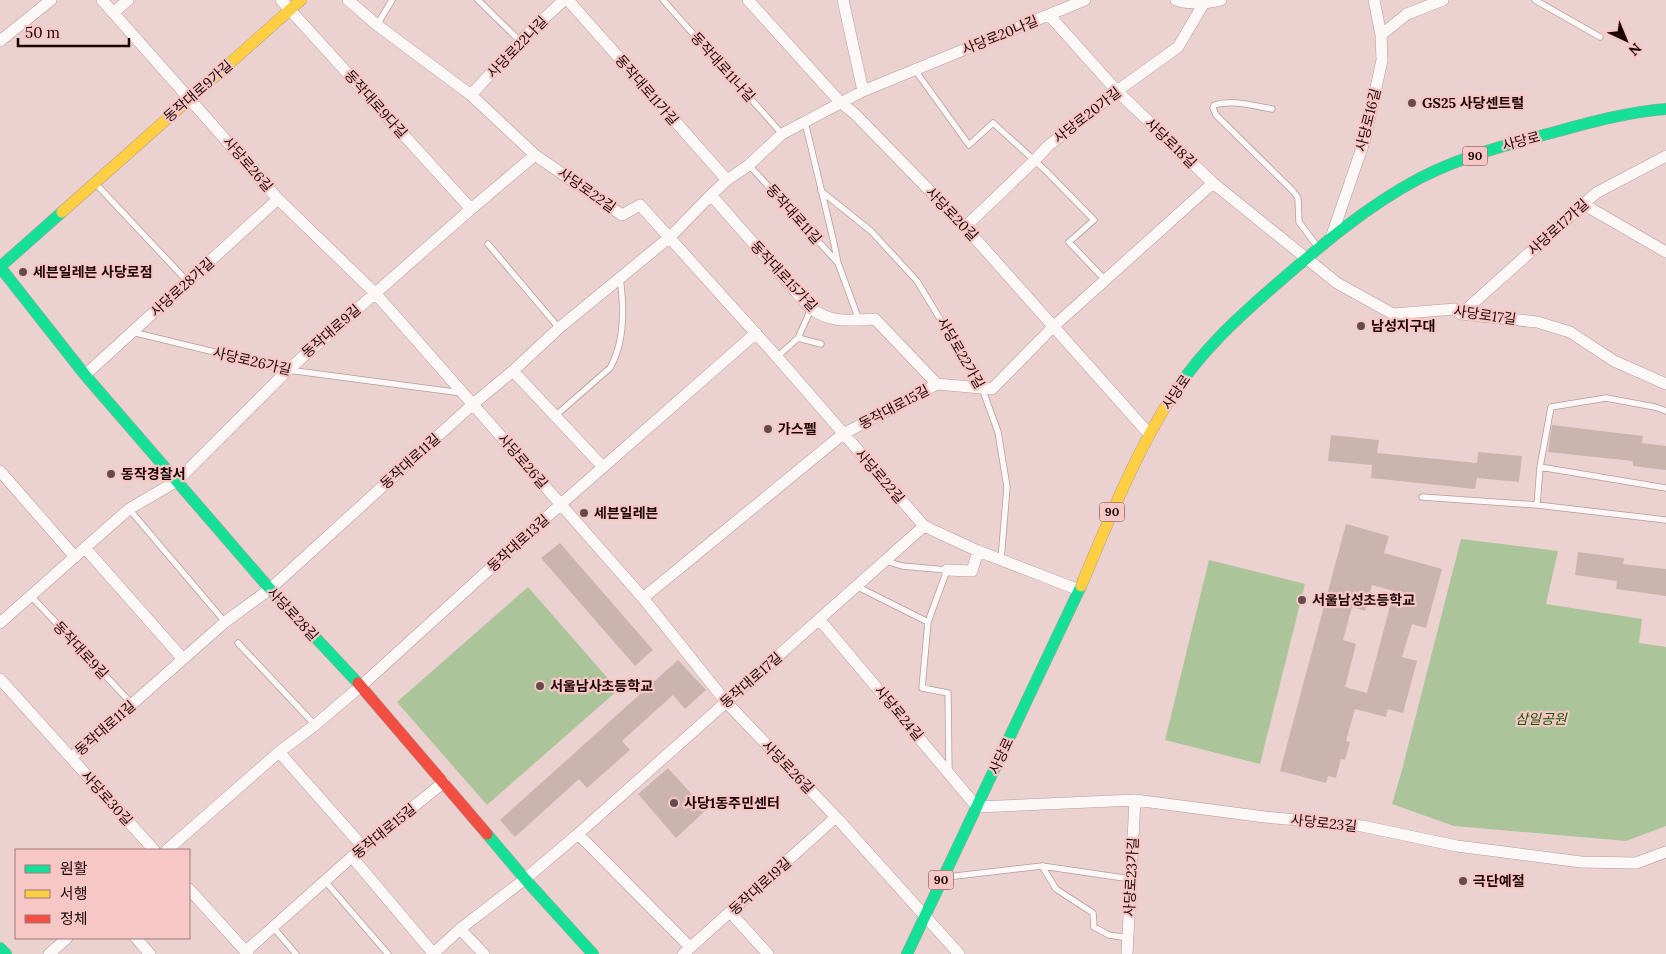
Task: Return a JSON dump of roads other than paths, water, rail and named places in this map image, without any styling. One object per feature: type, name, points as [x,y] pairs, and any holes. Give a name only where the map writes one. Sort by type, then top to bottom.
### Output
[{"type":"street","points":[[0,41],[51,0]]},
{"type":"street","name":"사당로26길","points":[[102,0],[190,97],[278,199],[375,293],[643,598],[726,702],[836,817],[924,917]]},
{"type":"street","points":[[114,13],[128,0]]},
{"type":"street","name":"동작대로9다길","points":[[281,0],[470,208]]},
{"type":"street","name":"동작대로9가길","points":[[0,267],[301,0]]},
{"type":"street","name":"사당로22길","points":[[348,0],[377,25],[471,95],[536,155],[622,215],[640,205],[756,333],[924,526],[978,551],[1079,590]]},
{"type":"street","name":"사당로22나길","points":[[471,95],[520,41],[564,0]]},
{"type":"street","name":"동작대로11가길","points":[[568,0],[726,180]]},
{"type":"street","name":"사당로20길","points":[[748,0],[840,102],[855,114],[965,227],[1150,434]]},
{"type":"street","points":[[842,0],[863,90]]},
{"type":"street","name":"사당로20나길","points":[[840,102],[863,90],[1085,0]]},
{"type":"street","points":[[1176,0],[1204,3],[1221,0]]},
{"type":"street","name":"사당로16길","points":[[1331,238],[1365,139],[1382,60],[1381,35],[1374,0]]},
{"type":"street","points":[[1381,35],[1407,14],[1443,0]]},
{"type":"street","name":"사당로20가길","points":[[965,227],[1048,146],[1117,91],[1178,47],[1204,3]]},
{"type":"street","name":"사당로18길","points":[[1049,15],[1117,91],[1213,183],[1306,257]]},
{"type":"street","name":"동작대로11길","points":[[71,758],[225,622],[270,589],[559,328],[670,237],[710,194],[726,180],[749,165],[782,134],[840,102]]},
{"type":"street","name":"사당로","points":[[907,954],[1079,590],[1126,479],[1177,389],[1200,357],[1226,328],[1306,257],[1331,238],[1393,193],[1443,167],[1508,144],[1616,116],[1666,109]]},
{"type":"street","name":"동작대로9길","points":[[0,624],[129,510],[177,481],[288,370],[470,208],[536,155]]},
{"type":"street","name":"사당로17가길","points":[[1461,314],[1596,193],[1666,156]]},
{"type":"street","points":[[982,388],[992,389],[1054,326],[1213,183]]},
{"type":"street","name":"동작대로15가길","points":[[710,194],[811,309],[824,317],[844,321],[875,319],[937,384]]},
{"type":"street","name":"사당로28가길","points":[[85,375],[278,199]]},
{"type":"street","points":[[1583,204],[1666,252]]},
{"type":"street","name":"사당로17길","points":[[1306,257],[1337,283],[1393,314],[1455,309],[1461,314],[1537,322],[1570,332],[1614,361],[1666,384]]},
{"type":"street","name":"사당로28길","points":[[0,267],[85,375],[270,589],[361,686],[525,880],[593,954]]},
{"type":"street","name":"동작대로13길","points":[[168,849],[278,752],[315,725],[361,686],[560,504],[756,333]]},
{"type":"street","points":[[513,371],[603,467]]},
{"type":"street","name":"동작대로15길","points":[[643,598],[843,434],[937,384],[982,388]]},
{"type":"street","points":[[0,471],[75,558]]},
{"type":"street","name":"동작대로17길","points":[[433,954],[460,929],[525,880],[578,834],[924,526]]},
{"type":"street","points":[[85,548],[183,659]]},
{"type":"street","points":[[947,570],[972,571],[978,551]]},
{"type":"street","name":"사당로24길","points":[[820,620],[977,807]]},
{"type":"street","name":"사당로30길","points":[[0,679],[153,849]]},
{"type":"street","points":[[278,752],[363,847]]},
{"type":"street","name":"동작대로15길","points":[[247,953],[273,927],[363,847],[444,782]]},
{"type":"street","name":"사당로23길","points":[[977,807],[1135,800],[1265,817],[1362,826],[1457,846],[1581,862],[1636,863],[1666,852]]},
{"type":"street","name":"사당로23가길","points":[[1128,954],[1135,800]]},
{"type":"street","name":"동작대로19길","points":[[687,951],[836,817]]},
{"type":"street","points":[[578,834],[687,951]]},
{"type":"street","points":[[352,857],[433,954]]},
{"type":"street","points":[[190,890],[247,953]]},
{"type":"street","points":[[730,912],[768,954]]},
{"type":"street","points":[[924,917],[959,954]]},
{"type":"street","points":[[460,929],[484,954]]},
{"type":"street","points":[[49,954],[67,939]]},
{"type":"street","points":[[137,939],[150,954]]},
{"type":"street","points":[[0,948],[6,954]]},
{"type":"lane","points":[[377,25],[392,0]]},
{"type":"lane","points":[[478,0],[520,41]]},
{"type":"lane","name":"동작대로11나길","points":[[663,0],[782,134]]},
{"type":"lane","points":[[1535,0],[1600,37]]},
{"type":"lane","points":[[915,70],[969,145],[993,122],[1046,171],[1094,220],[1069,242],[1105,280]]},
{"type":"lane","points":[[1272,109],[1222,102],[1214,105],[1213,108],[1216,115],[1293,191],[1298,198],[1299,222],[1319,247]]},
{"type":"lane","points":[[805,122],[838,263],[859,320]]},
{"type":"lane","name":"동작대로11길","points":[[749,165],[838,263]]},
{"type":"lane","points":[[95,182],[188,282]]},
{"type":"lane","name":"사당로22가길","points":[[822,190],[871,231],[918,282],[982,388],[998,432],[1007,487],[1001,560]]},
{"type":"lane","points":[[488,244],[559,328]]},
{"type":"lane","points":[[555,416],[610,368],[616,357],[621,331],[623,295],[620,278]]},
{"type":"lane","points":[[777,357],[798,338],[811,309]]},
{"type":"lane","name":"사당로26가길","points":[[132,332],[288,370],[463,393]]},
{"type":"lane","points":[[798,338],[821,344]]},
{"type":"lane","points":[[1537,505],[1540,467],[1550,407],[1606,398],[1655,407],[1666,411]]},
{"type":"lane","points":[[1540,467],[1666,488]]},
{"type":"lane","points":[[1422,497],[1537,505],[1666,520]]},
{"type":"lane","points":[[129,510],[225,622]]},
{"type":"lane","points":[[886,561],[902,566],[947,570],[928,622],[922,688],[948,693],[948,772]]},
{"type":"lane","points":[[856,586],[928,622]]},
{"type":"lane","name":"동작대로9길","points":[[31,596],[132,704]]},
{"type":"lane","points":[[238,643],[315,725]]},
{"type":"lane","points":[[1042,866],[1056,889],[1093,914],[1094,927],[1109,935],[1128,938]]},
{"type":"lane","points":[[942,877],[1042,866],[1131,879]]},
{"type":"lane","points":[[325,881],[388,954]]},
{"type":"lane","points":[[273,927],[296,954]]},
{"type":"place","name":"GS25 사당센트럴","points":[[1412,103]]},
{"type":"place","name":"세븐일레븐 사당로점","points":[[23,272]]},
{"type":"place","name":"남성지구대","points":[[1361,326]]},
{"type":"place","name":"가스펠","points":[[768,429]]},
{"type":"place","name":"동작경찰서","points":[[111,474]]},
{"type":"place","name":"세븐일레븐","points":[[584,513]]},
{"type":"place","name":"서울남성초등학교","points":[[1302,600]]},
{"type":"place","name":"서울남사초등학교","points":[[540,686]]},
{"type":"place","name":"사당1동주민센터","points":[[674,803]]},
{"type":"place","name":"극단예절","points":[[1463,881]]},
{"type":"park label","name":"삼일공원","points":[[1541,719]]}]
